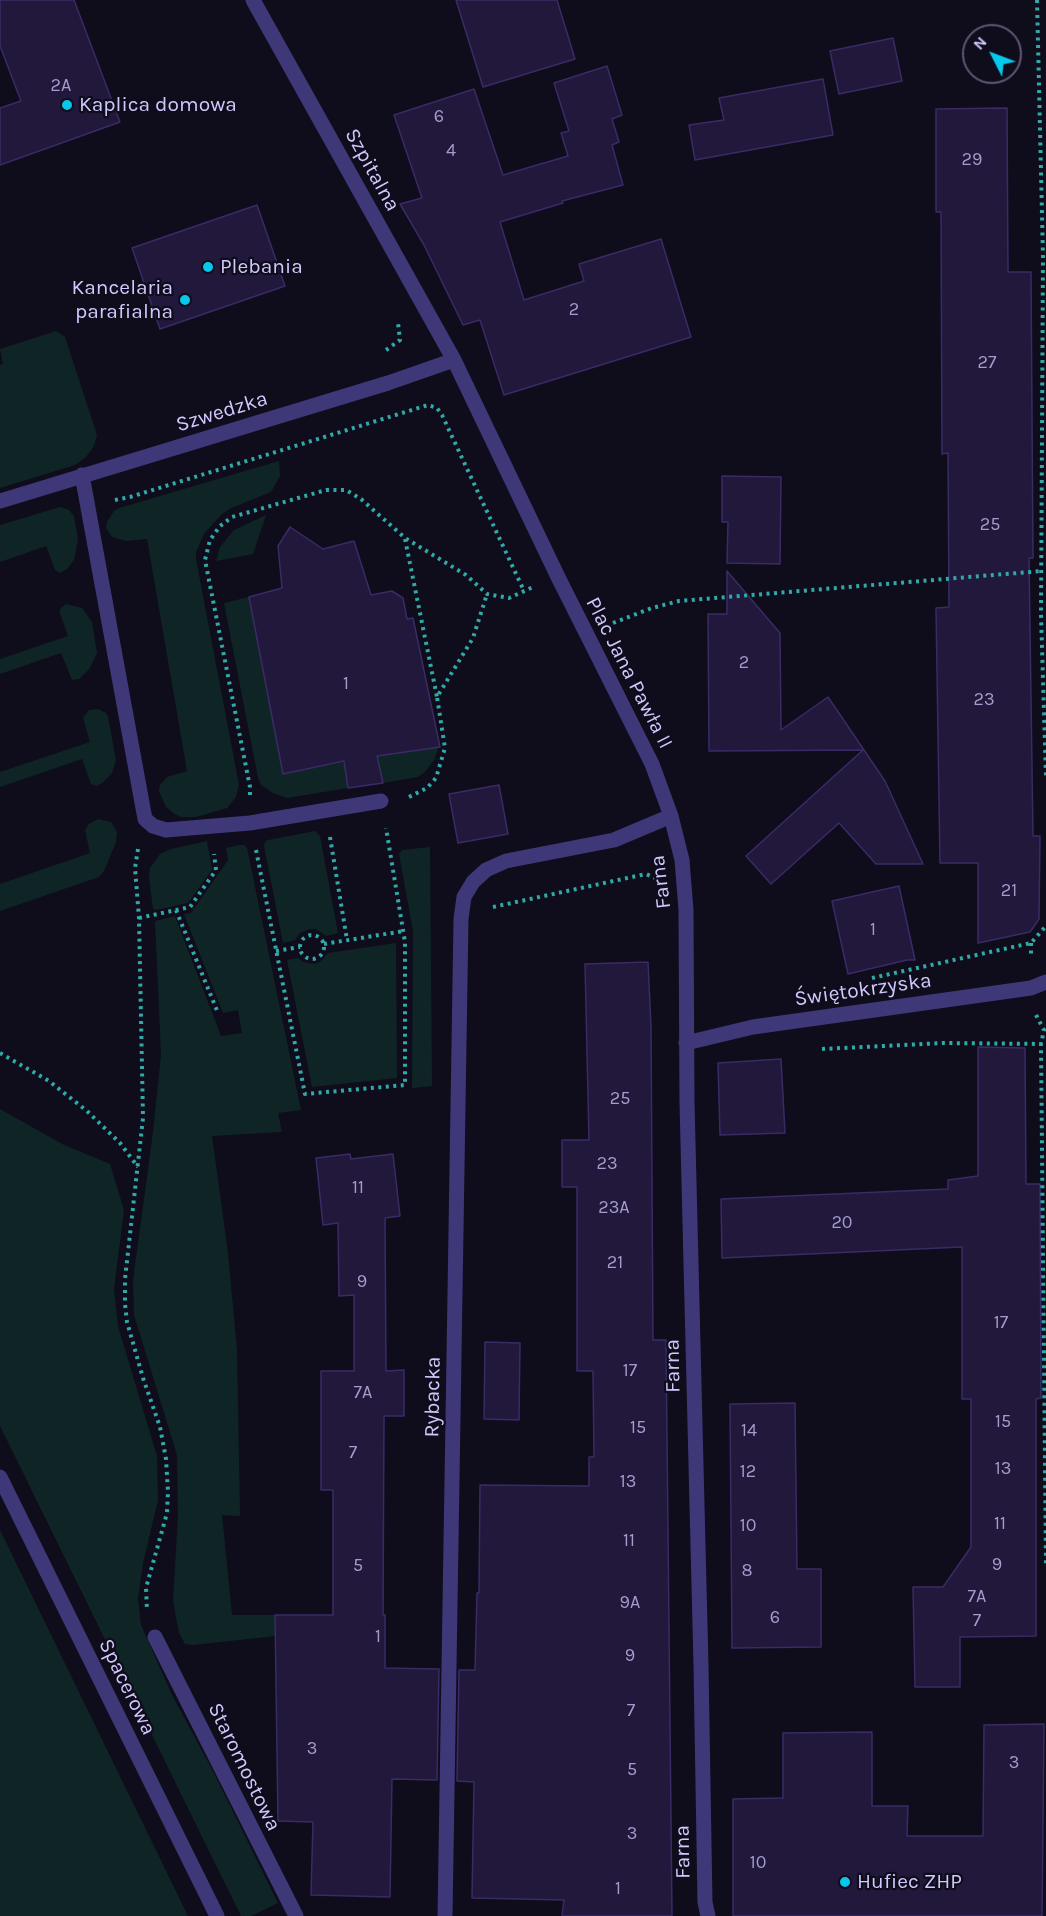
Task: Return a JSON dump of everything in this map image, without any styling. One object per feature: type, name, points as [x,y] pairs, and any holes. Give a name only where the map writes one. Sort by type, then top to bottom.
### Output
[{"type":"street","name":"Szpitalna","points":[[253,0],[454,360]]},
{"type":"street","name":"Szwedzka","points":[[0,501],[388,383],[454,360]]},
{"type":"street","name":"Plac Jana Pawła II","points":[[454,360],[558,577],[652,764],[671,816]]},
{"type":"street","points":[[82,475],[145,819],[153,826],[165,830],[250,823],[381,801]]},
{"type":"street","name":"Rybacka","points":[[445,1916],[461,919],[464,897],[473,882],[486,870],[506,861],[614,840],[671,816]]},
{"type":"street","name":"Farna","points":[[671,816],[682,860],[686,910],[686,1043],[705,1890],[708,1916]]},
{"type":"street","name":"Świętokrzyska","points":[[686,1043],[753,1027],[1031,988],[1046,982]]},
{"type":"street","name":"Spacerowa","points":[[0,1476],[218,1916]]},
{"type":"street","name":"Staromostowa","points":[[155,1636],[296,1916]]},
{"type":"path","points":[[1037,0],[1043,257],[1042,571],[1046,777]]},
{"type":"path","points":[[381,352],[390,349],[400,340],[397,318]]},
{"type":"path","points":[[86,499],[111,500],[130,497],[428,405],[437,408],[442,415],[524,591]]},
{"type":"path","points":[[381,801],[414,796],[427,788],[436,778],[445,747],[405,538]]},
{"type":"path","points":[[608,614],[613,624],[652,608],[679,601],[1042,571]]},
{"type":"path","points":[[437,697],[473,638],[487,594]]},
{"type":"path","points":[[325,811],[347,940]]},
{"type":"path","points":[[145,819],[135,868],[139,918],[144,1118],[126,1267],[125,1304],[143,1378],[160,1427],[166,1459],[167,1513],[146,1588],[147,1611],[155,1636]]},
{"type":"path","points":[[139,918],[190,907],[216,870],[214,860]]},
{"type":"path","points":[[489,907],[646,874],[655,877],[658,887]]},
{"type":"path","points":[[176,910],[218,1013]]},
{"type":"path","points":[[867,979],[1030,943],[1046,926]]},
{"type":"path","points":[[324,944],[404,931]]},
{"type":"path","points":[[312,935],[324,944],[323,951],[314,958],[303,954],[300,947],[302,940],[312,935]]},
{"type":"path","points":[[276,951],[300,947]]},
{"type":"path","points":[[813,1050],[944,1043],[1044,1044],[1046,1567]]},
{"type":"path","points":[[0,1053],[49,1081],[87,1111],[120,1143],[138,1167]]},
{"type":"green space","points":[[56,331],[65,337],[97,435],[94,446],[86,457],[75,465],[0,488],[0,365],[3,364],[0,349]]},
{"type":"green space","points":[[279,461],[280,476],[271,492],[231,508],[221,515],[204,534],[196,552],[239,785],[236,797],[227,808],[196,817],[182,817],[166,807],[159,791],[160,785],[167,777],[187,771],[147,539],[126,541],[112,537],[106,528],[107,522],[114,511],[119,508]]},
{"type":"green space","points":[[60,507],[69,510],[74,516],[78,539],[74,560],[67,569],[60,573],[55,570],[46,546],[0,562],[0,525]]},
{"type":"green space","points":[[266,515],[253,554],[216,561],[220,547],[234,530]]},
{"type":"green space","points":[[249,597],[283,774],[344,762],[348,788],[287,798],[261,785],[224,603]]},
{"type":"green space","points":[[66,604],[82,608],[92,622],[97,653],[90,668],[79,679],[72,680],[61,653],[0,674],[0,659],[68,636],[60,613],[60,609]]},
{"type":"green space","points":[[98,709],[106,713],[108,717],[116,760],[112,773],[102,783],[97,786],[91,784],[82,759],[0,787],[0,772],[90,742],[83,718],[89,710]]},
{"type":"green space","points":[[440,744],[434,760],[418,777],[383,783],[377,756]]},
{"type":"green space","points":[[98,819],[111,822],[117,832],[116,842],[104,871],[99,877],[0,911],[0,884],[90,853],[85,830],[89,824]]},
{"type":"green space","points":[[315,831],[320,836],[338,933],[326,936],[316,929],[310,929],[300,933],[295,940],[283,943],[265,842]]},
{"type":"green space","points":[[207,841],[212,870],[188,903],[153,909],[150,868],[160,854],[171,849]]},
{"type":"green space","points":[[245,845],[247,848],[301,1110],[278,1113],[282,1132],[212,1136],[228,1253],[237,1350],[240,1516],[222,1515],[232,1615],[275,1615],[276,1636],[193,1645],[185,1644],[179,1633],[173,1601],[178,1516],[177,1455],[134,1315],[133,1280],[161,1054],[155,921],[175,916],[221,1036],[242,1033],[238,1010],[223,1013],[184,914],[191,913],[228,860],[226,848]]},
{"type":"green space","points":[[430,847],[432,1086],[412,1088],[413,931],[399,854],[402,850]]},
{"type":"green space","points":[[396,943],[397,1078],[312,1087],[287,960],[298,958],[303,962],[314,964],[320,962],[328,953]]},
{"type":"green space","points":[[0,1109],[64,1145],[110,1164],[124,1210],[114,1289],[118,1326],[157,1456],[158,1500],[143,1563],[138,1599],[141,1625],[172,1695],[214,1773],[278,1903],[251,1916],[241,1916],[0,1426]]},
{"type":"green space","points":[[0,1530],[188,1916],[0,1916]]},
{"type":"building","points":[[0,0],[74,0],[120,122],[0,165],[0,108],[21,101],[0,46]]},
{"type":"building","points":[[456,0],[557,0],[575,59],[483,87]]},
{"type":"building","points":[[893,38],[902,81],[839,94],[830,51]]},
{"type":"building","points":[[607,66],[622,115],[612,119],[619,142],[612,145],[623,185],[562,201],[563,203],[500,222],[524,300],[584,281],[579,264],[661,239],[691,337],[504,395],[480,320],[463,325],[424,245],[400,204],[422,198],[394,115],[474,89],[503,175],[568,156],[561,133],[569,131],[554,83]]},
{"type":"building","points":[[823,79],[833,135],[695,160],[689,125],[724,120],[719,98]]},
{"type":"building","points":[[1007,108],[1008,272],[1031,272],[1033,558],[1029,558],[1033,836],[1040,836],[1039,919],[1030,932],[978,943],[978,863],[940,863],[936,608],[949,607],[948,453],[942,454],[941,212],[936,212],[936,109]]},
{"type":"building","name":"Plebania","points":[[257,205],[285,286],[160,329],[132,248]]},
{"type":"building","points":[[722,476],[781,477],[780,564],[727,563],[728,522],[722,522]]},
{"type":"building","points":[[290,527],[323,549],[354,541],[371,595],[392,591],[403,598],[407,619],[413,618],[440,747],[377,756],[383,783],[348,788],[344,761],[283,774],[249,597],[282,588],[278,546]]},
{"type":"building","points":[[727,571],[780,633],[781,730],[828,697],[885,781],[923,864],[876,864],[839,823],[771,884],[746,856],[863,750],[709,751],[708,614],[727,614]]},
{"type":"building","points":[[499,785],[508,834],[458,843],[449,794]]},
{"type":"building","points":[[899,886],[915,960],[848,974],[832,901]]},
{"type":"building","points":[[648,962],[651,1027],[653,1340],[666,1340],[672,1916],[562,1916],[564,1900],[472,1898],[474,1782],[457,1781],[459,1670],[475,1670],[477,1593],[479,1593],[480,1485],[589,1486],[589,1457],[594,1457],[593,1371],[577,1371],[577,1187],[562,1187],[562,1140],[589,1140],[585,964]]},
{"type":"building","points":[[978,1047],[1025,1048],[1026,1184],[1040,1184],[1041,1398],[1036,1399],[1036,1636],[960,1637],[960,1687],[915,1687],[913,1587],[943,1587],[971,1547],[971,1399],[962,1399],[962,1247],[722,1258],[721,1199],[948,1189],[948,1180],[978,1176]]},
{"type":"building","points":[[781,1059],[785,1133],[720,1135],[718,1063]]},
{"type":"building","points":[[350,1154],[351,1159],[393,1154],[400,1216],[385,1218],[386,1371],[404,1370],[404,1416],[384,1416],[385,1668],[439,1669],[437,1780],[392,1779],[390,1897],[311,1895],[313,1822],[278,1821],[275,1615],[333,1615],[333,1490],[321,1490],[321,1371],[354,1371],[354,1295],[339,1296],[338,1223],[323,1225],[316,1158]]},
{"type":"building","points":[[485,1342],[520,1343],[519,1420],[484,1419]]},
{"type":"building","points":[[795,1403],[797,1569],[821,1569],[821,1647],[732,1648],[730,1404]]},
{"type":"building","points":[[1044,1724],[1042,1916],[733,1916],[733,1799],[783,1798],[783,1733],[872,1732],[872,1806],[908,1806],[907,1836],[983,1836],[984,1725]]},
{"type":"place","name":"Kaplica domowa","points":[[67,105]]},
{"type":"place","name":"Plebania","points":[[208,267]]},
{"type":"place","name":"Kancelaria parafialna","points":[[185,300]]},
{"type":"place","name":"Hufiec ZHP","points":[[845,1882]]}]
